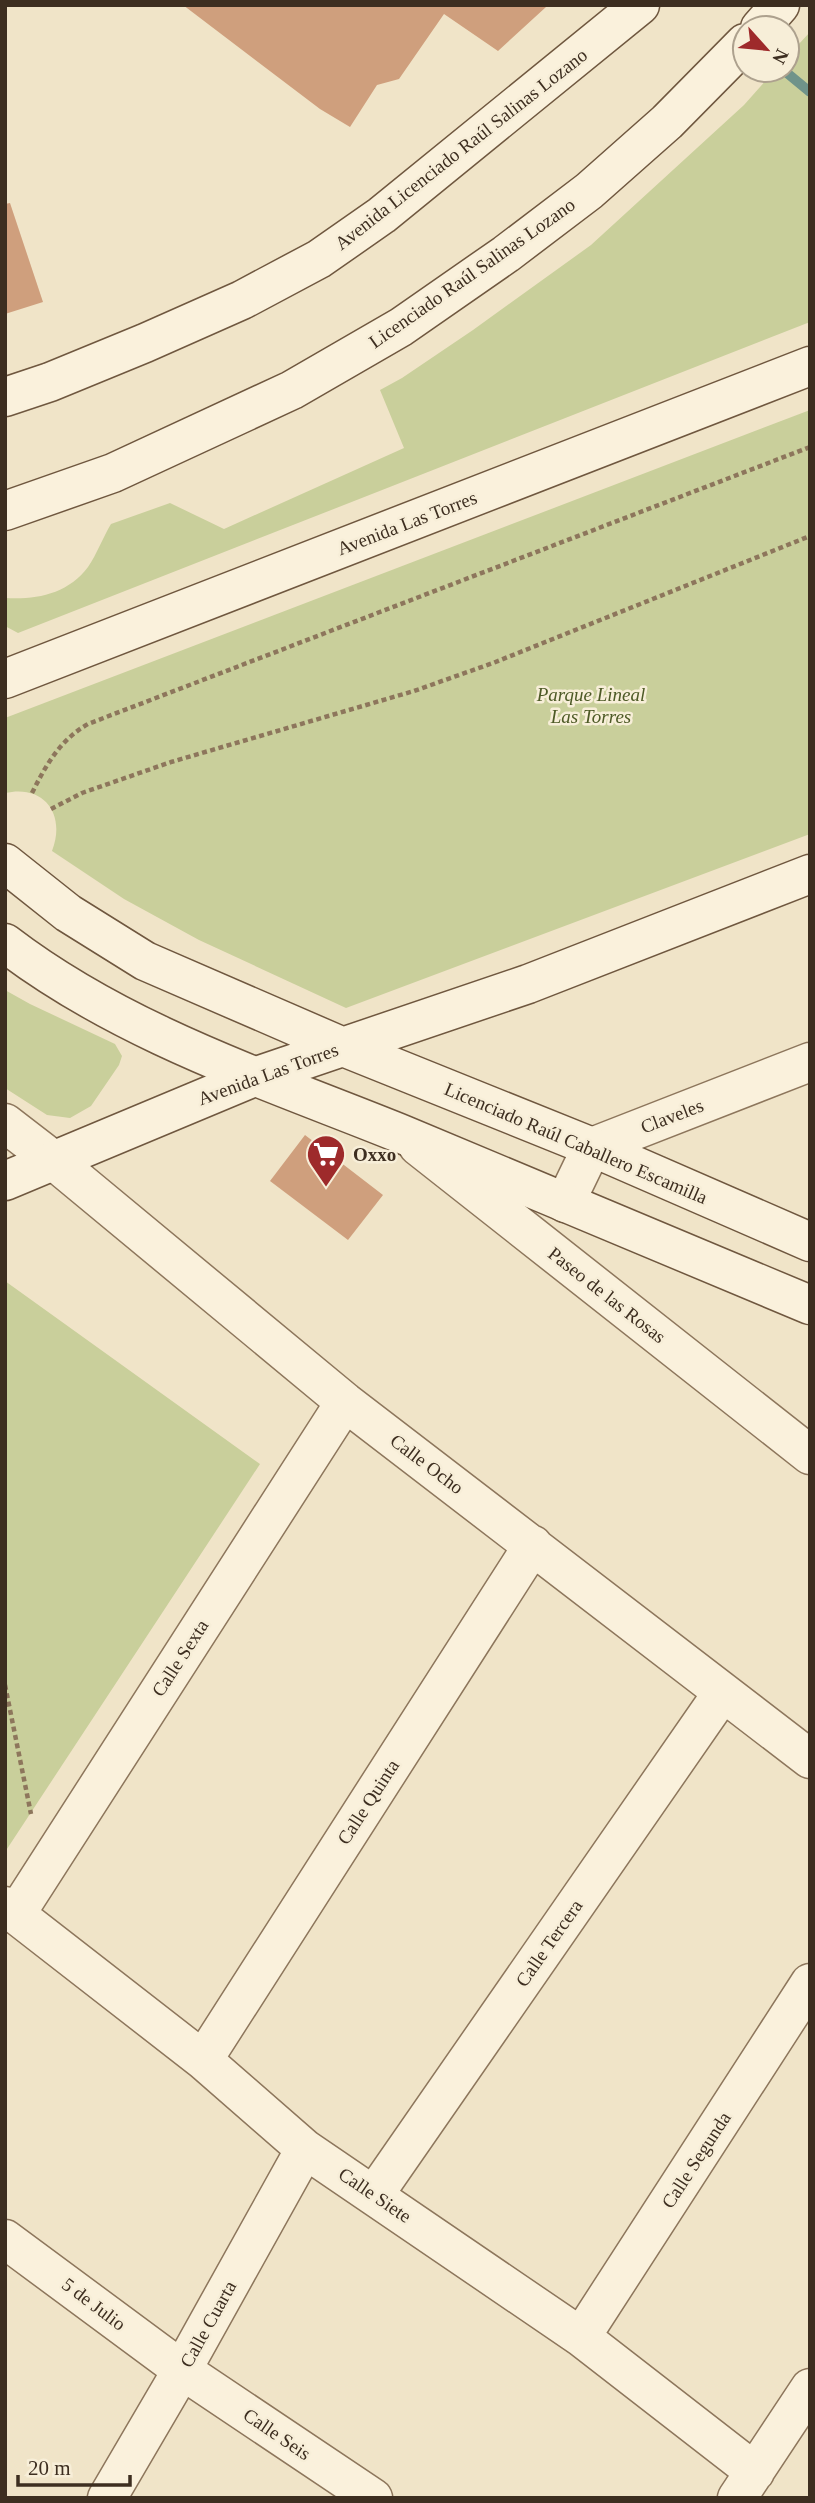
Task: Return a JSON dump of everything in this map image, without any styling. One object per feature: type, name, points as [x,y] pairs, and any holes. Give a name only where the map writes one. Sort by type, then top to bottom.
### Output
[{"type":"street","name":"Avenida Licenciado Raúl Salinas Lozano","points":[[5,397],[50,382],[145,343],[242,300],[319,259],[382,215],[623,10]]},
{"type":"street","name":"Licenciado Raúl Salinas Lozano","points":[[5,511],[113,473],[292,390],[401,327],[506,254],[589,191],[667,122],[731,57]]},
{"type":"street","name":"Avenida Las Torres","points":[[5,679],[810,366]]},
{"type":"street","name":"Licenciado Raúl Caballero Escamilla","points":[[5,863],[68,913],[145,961],[341,1046],[592,1147],[810,1242]]},
{"type":"street","name":"Avenida Las Torres","points":[[5,1181],[254,1077],[528,984],[810,874]]},
{"type":"street","points":[[5,943],[58,979],[154,1033],[254,1077],[404,1135],[810,1305]]},
{"type":"street","name":"Claveles","points":[[592,1147],[810,1062]]},
{"type":"street","name":"Calle Ocho","points":[[5,1123],[345,1402],[810,1759]]},
{"type":"street","name":"Paseo de las Rosas","points":[[404,1135],[810,1455]]},
{"type":"street","points":[[565,1203],[592,1147]]},
{"type":"street","name":"Calle Sexta","points":[[10,1910],[345,1402]]},
{"type":"street","name":"Calle Quinta","points":[[203,2060],[533,1545]]},
{"type":"street","name":"Calle Tercera","points":[[374,2194],[723,1692]]},
{"type":"street","name":"Calle Siete","points":[[10,1910],[203,2060],[305,2149],[581,2337],[746,2485]]},
{"type":"street","name":"Calle Segunda","points":[[581,2337],[810,1983]]},
{"type":"street","name":"Calle Cuarta","points":[[107,2498],[305,2149]]},
{"type":"street","name":"5 de Julio","points":[[5,2239],[182,2370]]},
{"type":"street","name":"Calle Seis","points":[[182,2370],[373,2498]]},
{"type":"street","points":[[746,2485],[810,2388]]},
{"type":"path","points":[[32,793],[60,746],[88,724],[810,447]]},
{"type":"path","points":[[51,809],[82,793],[171,762],[414,691],[493,663],[810,536]]},
{"type":"path","points":[[5,1685],[31,1814]]},
{"type":"green space","points":[[810,32],[810,322],[18,633],[5,626],[5,598],[40,596],[71,584],[88,567],[111,524],[170,503],[224,529],[404,448],[380,390],[473,330],[591,245],[744,105],[763,84],[801,84],[801,42]]},
{"type":"green space","name":"Parque Lineal Las Torres","points":[[810,410],[810,834],[346,1008],[199,940],[124,899],[52,851],[56,825],[49,805],[31,793],[5,793],[5,718]]},
{"type":"green space","points":[[5,990],[115,1044],[122,1056],[119,1065],[91,1106],[70,1118],[47,1115],[5,1088]]},
{"type":"green space","points":[[5,1281],[260,1464],[5,1852]]},
{"type":"building","points":[[183,5],[546,7],[498,51],[444,14],[399,79],[377,85],[350,127],[320,109]]},
{"type":"building","points":[[10,203],[43,302],[5,314],[5,204]]},
{"type":"building","name":"Oxxo","points":[[305,1135],[383,1195],[348,1240],[270,1181]]},
{"type":"waterway","points":[[800,84],[810,92]]},
{"type":"place","name":"Oxxo","points":[[326,1188]]}]
